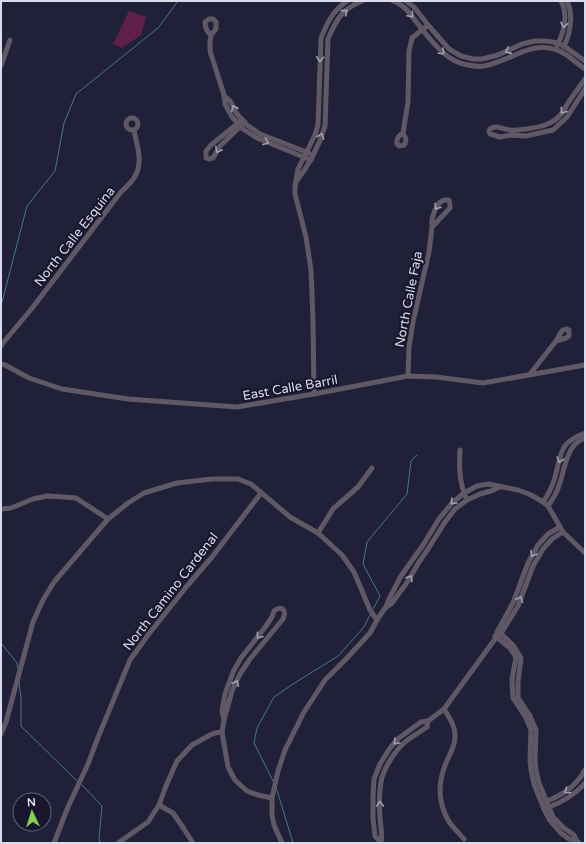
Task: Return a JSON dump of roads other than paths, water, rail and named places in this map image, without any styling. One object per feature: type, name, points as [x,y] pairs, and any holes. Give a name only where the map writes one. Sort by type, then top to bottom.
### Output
[{"type":"street","points":[[314,394],[311,270],[308,243],[296,194],[296,183],[298,169],[315,135],[318,125],[321,38],[333,14],[347,1]]},
{"type":"street","points":[[296,183],[312,158],[325,126],[328,39],[338,18],[352,6],[362,1]]},
{"type":"street","points":[[395,1],[409,12],[422,30],[445,55],[458,62],[472,66],[483,66],[500,62],[527,50],[546,48],[561,51],[585,69]]},
{"type":"street","points":[[406,1],[414,7],[449,49],[461,56],[482,59],[498,55],[525,43],[547,41],[564,46],[585,61]]},
{"type":"street","points":[[555,49],[563,32],[565,22],[565,11],[561,1]]},
{"type":"street","points":[[561,51],[570,32],[571,13],[567,1]]},
{"type":"street","points":[[403,133],[408,102],[409,51],[412,38],[428,25]]},
{"type":"street","points":[[211,35],[210,51],[224,95],[230,101],[243,129],[257,138],[304,157],[312,158]]},
{"type":"street","points":[[1,66],[10,40]]},
{"type":"street","points":[[525,43],[527,50]]},
{"type":"street","points":[[468,65],[469,58]]},
{"type":"street","points":[[585,80],[562,113],[555,120],[539,128],[505,130],[492,127],[489,131],[490,134],[500,137],[512,135],[526,136],[553,130],[567,117],[585,89]]},
{"type":"street","points":[[241,123],[247,125],[260,134],[306,152],[312,158]]},
{"type":"street","points":[[241,123],[220,146],[213,158],[206,158],[206,151],[211,145],[241,123]]},
{"type":"street","name":"North Calle Esquina","points":[[1,346],[134,177],[140,164],[134,130]]},
{"type":"street","name":"North Calle Faja","points":[[408,376],[409,347],[413,322],[429,252],[432,218],[439,203],[446,199],[449,200],[450,208],[432,227]]},
{"type":"street","points":[[530,374],[556,341]]},
{"type":"street","name":"East Calle Barril","points":[[1,364],[29,378],[62,389],[128,399],[237,407],[408,376],[436,377],[483,383],[585,365]]},
{"type":"street","points":[[542,502],[548,495],[553,485],[564,447],[571,440],[585,433]]},
{"type":"street","points":[[548,506],[557,492],[571,448],[585,438]]},
{"type":"street","points":[[460,450],[459,462],[461,484],[467,500]]},
{"type":"street","points":[[318,533],[333,510],[358,487],[372,468]]},
{"type":"street","points":[[1,734],[6,722],[33,622],[43,600],[54,582],[108,519],[128,503],[144,493],[177,483],[212,479],[238,479],[251,484],[290,517],[318,533],[342,555],[354,572],[370,610],[377,620]]},
{"type":"street","points":[[282,843],[274,825],[272,815],[272,798],[278,771],[285,750],[304,712],[325,680],[370,633],[385,608],[388,599],[401,576],[439,519],[452,503],[464,493],[477,486],[488,484],[518,490],[531,495],[548,506],[563,532],[585,553]]},
{"type":"street","points":[[385,608],[392,603],[408,581],[445,522],[456,509],[467,500],[500,487]]},
{"type":"street","name":"North Camino Cardenal","points":[[54,843],[130,660],[148,635],[212,557],[261,493]]},
{"type":"street","points":[[1,509],[11,508],[34,499],[47,496],[76,498],[108,519]]},
{"type":"street","points":[[497,635],[513,603],[528,563],[538,545],[548,534],[560,527]]},
{"type":"street","points":[[381,843],[376,836],[372,796],[374,779],[380,764],[390,748],[399,738],[421,722],[428,721],[444,709],[518,606],[534,566],[543,549],[552,539],[563,532]]},
{"type":"street","points":[[523,578],[527,582]]},
{"type":"street","points":[[224,720],[222,711],[225,694],[234,670],[241,658],[268,624],[274,611],[280,608],[283,609],[285,611],[285,615],[283,619],[240,674],[232,691],[222,732],[228,767],[235,780],[247,790],[258,795],[272,798]]},
{"type":"street","points":[[497,635],[510,648],[516,657],[512,680],[514,698],[526,718],[530,730],[530,760],[534,784],[547,808],[549,819],[560,833],[569,839],[578,842]]},
{"type":"street","points":[[444,709],[453,726],[455,737],[453,747],[446,761],[441,777],[441,802],[449,821],[464,839]]},
{"type":"street","points":[[118,843],[148,822],[159,805],[177,761],[192,745],[210,735],[222,732]]},
{"type":"street","points":[[544,802],[569,790],[582,776],[585,770]]},
{"type":"street","points":[[547,808],[573,796],[585,783]]},
{"type":"street","points":[[159,805],[173,813],[192,843]]},
{"type":"waterway","points":[[1,306],[27,206],[55,171],[64,123],[76,94],[158,28],[178,1]]},
{"type":"waterway","points":[[373,609],[380,596],[363,564],[367,542],[407,494],[411,461],[417,455]]},
{"type":"waterway","points":[[273,781],[254,743],[257,728],[274,697],[338,656],[364,627],[370,615]]},
{"type":"waterway","points":[[1,643],[17,663],[18,669]]},
{"type":"waterway","points":[[19,682],[21,698],[21,726],[77,781]]},
{"type":"waterway","points":[[82,785],[102,806],[99,839],[100,843]]},
{"type":"waterway","points":[[276,787],[293,843]]}]
